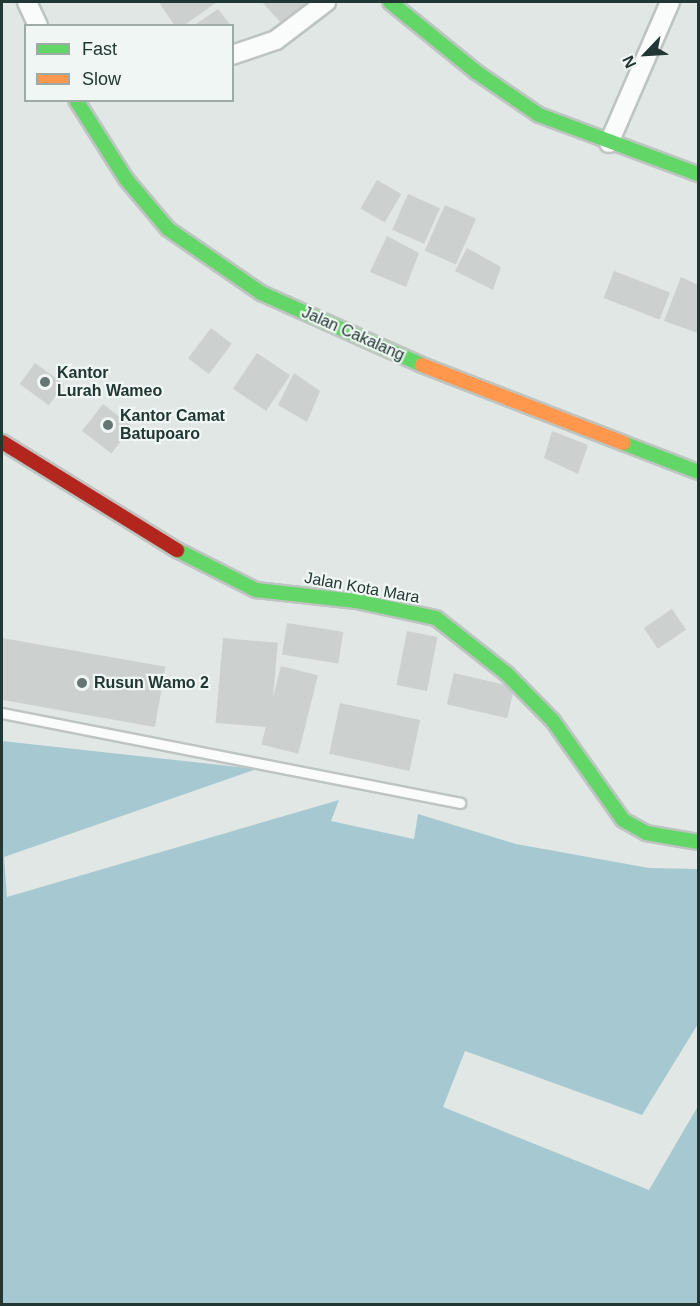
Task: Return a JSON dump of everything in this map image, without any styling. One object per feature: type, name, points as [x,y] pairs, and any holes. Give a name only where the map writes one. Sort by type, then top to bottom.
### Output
[{"type":"street","points":[[27,2],[37,24]]},
{"type":"street","points":[[234,54],[276,40],[326,2]]},
{"type":"street","points":[[390,2],[476,72],[539,115],[609,143],[699,174]]},
{"type":"street","points":[[609,143],[670,2]]},
{"type":"street","name":"Jalan Cakalang","points":[[77,102],[126,179],[168,228],[261,293],[418,363],[699,472]]},
{"type":"street","name":"Jalan Kota Mara","points":[[2,442],[183,554],[256,590],[356,601],[436,618],[507,674],[553,721],[623,820],[646,833],[699,842]]},
{"type":"lane","points":[[2,713],[460,803]]},
{"type":"water","points":[[2,741],[257,769],[4,857],[7,897],[339,800],[331,821],[414,839],[418,814],[516,844],[649,868],[698,869],[698,1024],[642,1115],[465,1051],[443,1107],[649,1190],[698,1106],[698,1304],[2,1304]]},
{"type":"building","points":[[163,2],[217,2],[186,24],[174,24],[160,4]]},
{"type":"building","points":[[262,2],[308,2],[284,26]]},
{"type":"building","points":[[218,9],[229,24],[196,24]]},
{"type":"building","points":[[377,180],[401,194],[385,223],[360,209]]},
{"type":"building","points":[[408,194],[440,208],[424,244],[392,230]]},
{"type":"building","points":[[445,205],[476,219],[456,265],[425,251]]},
{"type":"building","points":[[387,236],[419,253],[406,287],[370,272]]},
{"type":"building","points":[[467,248],[501,267],[493,290],[455,271]]},
{"type":"building","points":[[614,271],[670,293],[660,320],[604,298]]},
{"type":"building","points":[[681,277],[698,285],[698,333],[664,321]]},
{"type":"building","points":[[211,328],[232,344],[209,374],[188,358]]},
{"type":"building","points":[[257,353],[290,375],[266,411],[233,389]]},
{"type":"building","points":[[35,363],[64,384],[49,405],[20,384]]},
{"type":"building","points":[[294,373],[320,391],[307,422],[278,405]]},
{"type":"building","points":[[103,404],[132,427],[111,454],[82,431]]},
{"type":"building","points":[[552,431],[588,445],[578,474],[544,458]]},
{"type":"building","points":[[672,609],[686,630],[658,649],[644,628]]},
{"type":"building","points":[[287,623],[343,632],[338,664],[282,655]]},
{"type":"building","points":[[407,631],[437,637],[427,691],[397,685]]},
{"type":"building","name":"Rusun Wamo 2","points":[[2,638],[165,667],[155,727],[2,700]]},
{"type":"building","points":[[223,638],[278,643],[270,727],[216,723]]},
{"type":"building","points":[[281,666],[318,675],[298,754],[261,745]]},
{"type":"building","points":[[454,673],[514,687],[507,718],[447,704]]},
{"type":"building","points":[[340,703],[420,720],[409,771],[329,754]]},
{"type":"traffic: fast","points":[[390,2],[476,72],[539,115],[698,174]]},
{"type":"traffic: fast","points":[[77,102],[126,179],[168,229],[261,293],[422,365]]},
{"type":"traffic: fast","points":[[623,443],[698,472]]},
{"type":"traffic: fast","points":[[177,550],[256,590],[356,601],[436,618],[507,674],[553,721],[623,820],[646,833],[698,842]]},
{"type":"traffic: slow","points":[[422,365],[623,443]]},
{"type":"traffic: jam","points":[[2,442],[177,550]]},
{"type":"place","name":"Kantor Lurah Wameo","points":[[45,382]]},
{"type":"place","name":"Kantor Camat Batupoaro","points":[[108,425]]},
{"type":"place","name":"Rusun Wamo 2","points":[[82,683]]}]
